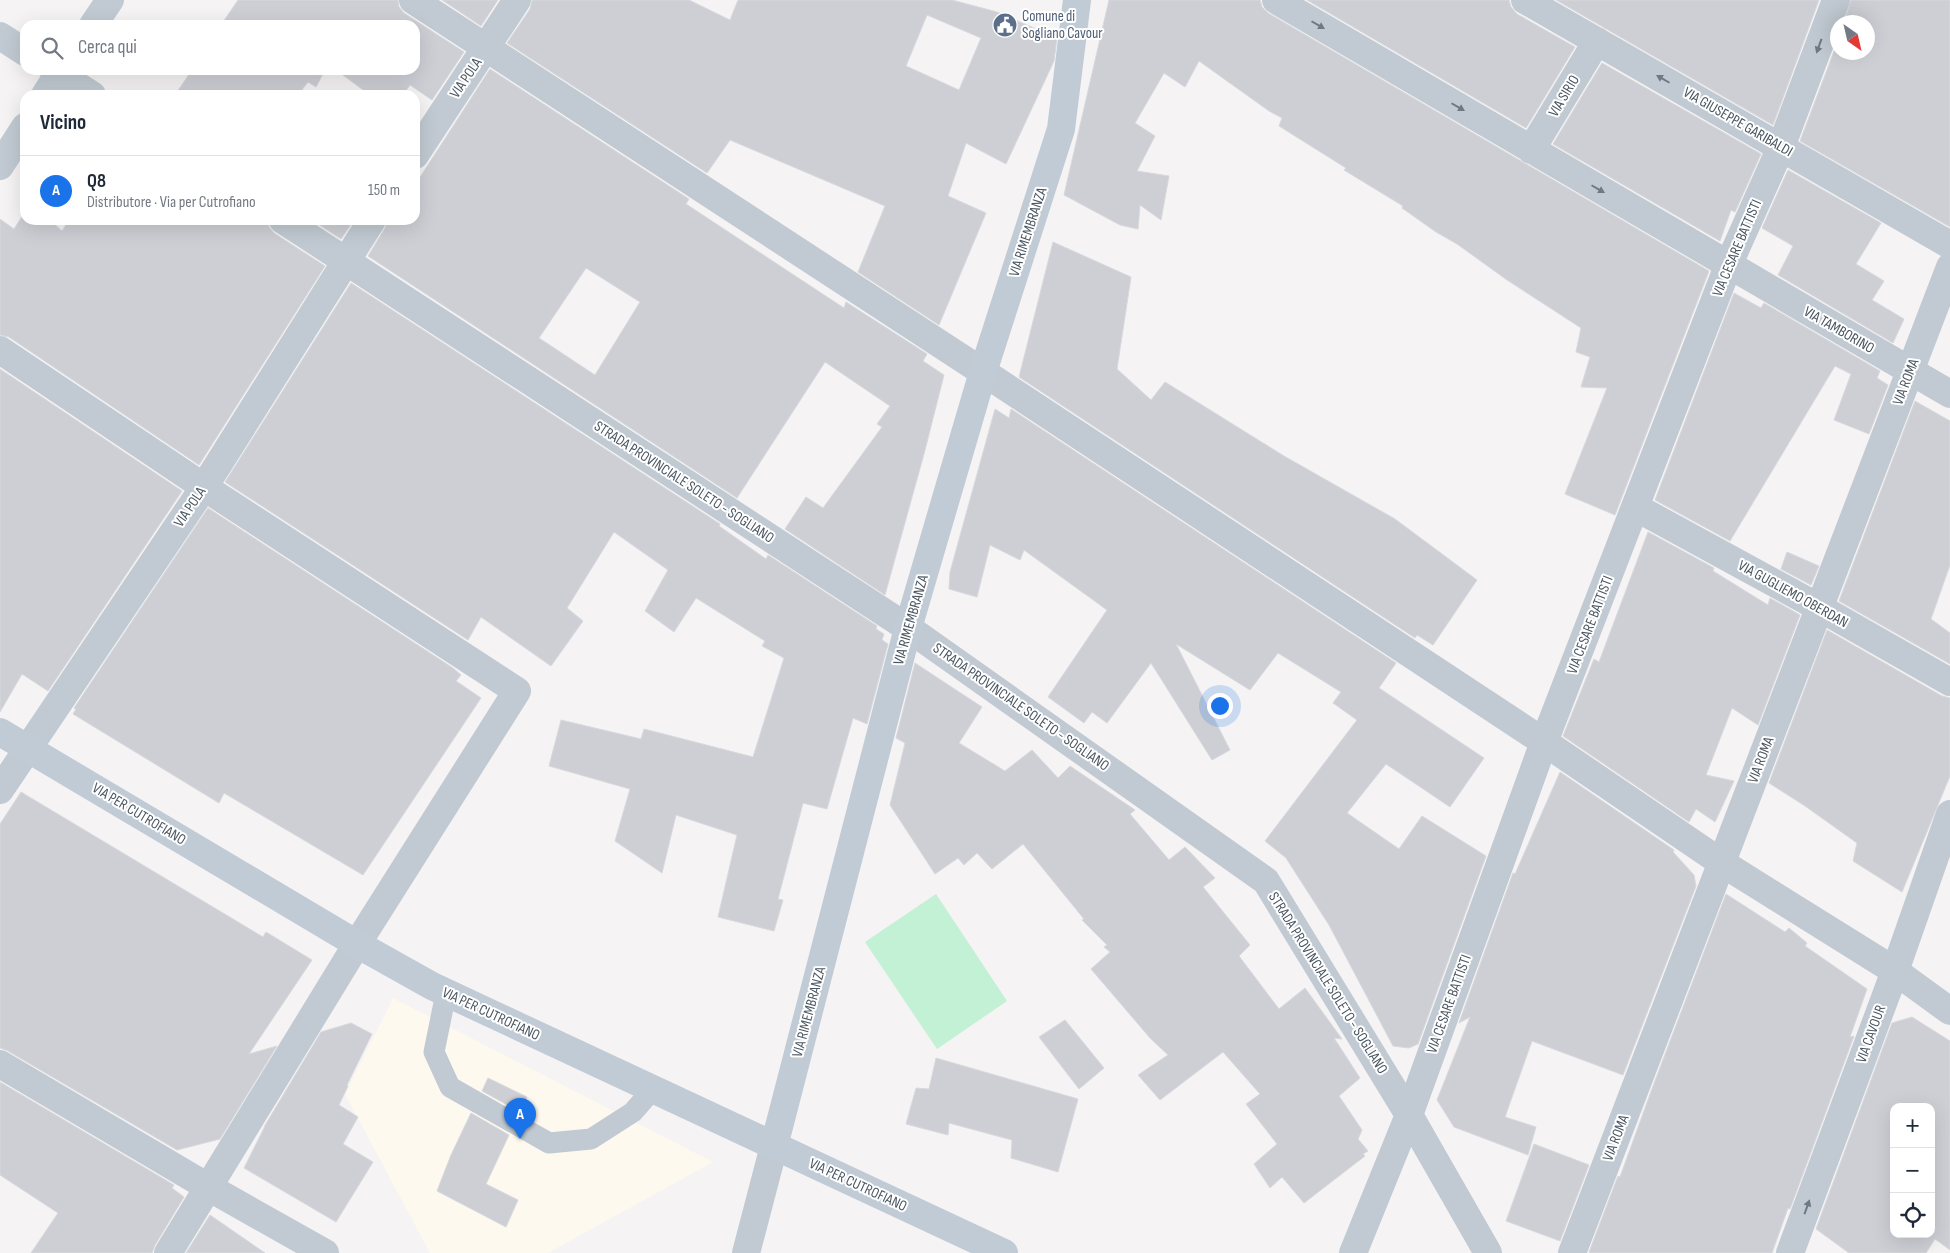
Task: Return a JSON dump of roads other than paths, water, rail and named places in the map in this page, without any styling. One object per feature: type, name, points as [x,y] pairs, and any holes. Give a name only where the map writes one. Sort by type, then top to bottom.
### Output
[{"type":"street","points":[[96,20],[110,0]]},
{"type":"street","points":[[413,0],[983,372],[1544,742],[1722,863],[1895,971],[1950,1011]]},
{"type":"street","name":"VIA POLA","points":[[420,147],[517,0]]},
{"type":"street","name":"VIA TAMBORINO","points":[[1276,0],[1728,266],[1950,394]]},
{"type":"street","name":"VIA GIUSEPPE GARIBALDI","points":[[1525,0],[1950,245]]},
{"type":"street","name":"VIA CESARE BATTISTI","points":[[1353,1253],[1409,1115],[1544,742],[1728,266],[1781,147],[1836,0]]},
{"type":"street","name":"VIA RIMEMBRANZA","points":[[774,1146],[908,628],[983,372],[1060,129],[1065,99],[1074,2]]},
{"type":"street","points":[[0,36],[20,49]]},
{"type":"street","name":"VIA SIRIO","points":[[1531,150],[1597,41]]},
{"type":"street","points":[[55,77],[82,90]]},
{"type":"street","points":[[0,166],[20,135]]},
{"type":"street","name":"STRADA PROVINCIALE SOLETO - SOGLIANO","points":[[291,225],[908,628],[1266,881],[1409,1115],[1488,1253]]},
{"type":"street","name":"VIA POLA","points":[[0,790],[204,487],[369,225]]},
{"type":"street","name":"VIA ROMA","points":[[1572,1253],[1950,267]]},
{"type":"street","points":[[0,350],[204,487],[517,692],[357,944],[168,1253]]},
{"type":"street","name":"VIA GUGLIEMO OBERDAN","points":[[1635,507],[1820,608],[1950,682]]},
{"type":"street","name":"VIA PER CUTROFIANO","points":[[0,732],[357,944],[446,993],[1004,1253]]},
{"type":"street","name":"VIA CAVOUR","points":[[1790,1253],[1895,971],[1950,814]]},
{"type":"street","points":[[0,1064],[208,1187],[325,1253]]},
{"type":"street","points":[[746,1253],[774,1146]]},
{"type":"lane","points":[[446,993],[434,1052],[450,1087],[549,1143],[590,1139],[633,1112],[653,1089]]},
{"type":"place","name":"Comune di Sogliano Cavour","points":[[1005,25]]},
{"type":"place","name":"Q8","points":[[520,1139]]}]
